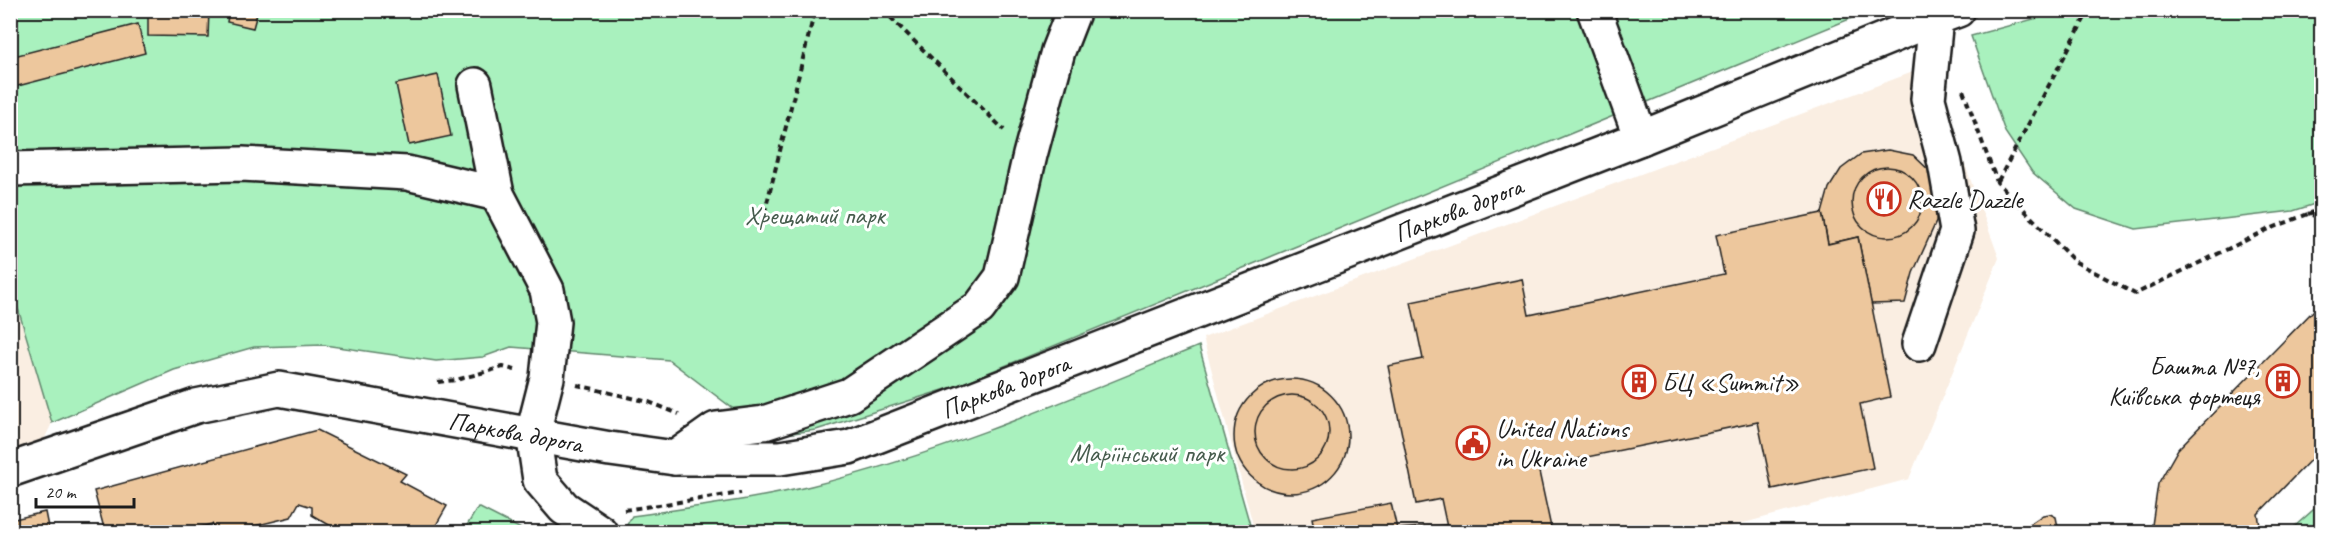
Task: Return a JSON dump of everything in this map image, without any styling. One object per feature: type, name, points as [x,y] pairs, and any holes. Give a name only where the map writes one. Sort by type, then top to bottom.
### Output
[{"type":"main road","points":[[675,458],[716,429],[764,423],[849,395],[979,308],[1002,277],[1030,155],[1058,51],[1074,10]]},
{"type":"main road","points":[[1594,10],[1641,138]]},
{"type":"main road","points":[[1919,344],[1957,231],[1945,162],[1928,99],[1947,14]]},
{"type":"main road","name":"Паркова дорога","points":[[10,470],[196,406],[279,389],[533,433],[610,449],[675,458],[780,458],[849,447],[1641,138],[1947,14]]},
{"type":"main road","points":[[475,86],[497,195],[548,290],[553,322],[547,378],[533,433],[540,480],[564,508],[608,520]]},
{"type":"main road","points":[[10,169],[254,164],[407,172],[497,195]]},
{"type":"path","points":[[762,223],[815,10]]},
{"type":"path","points":[[883,10],[1030,155]]},
{"type":"path","points":[[1997,182],[2090,10]]},
{"type":"path","points":[[1960,83],[1997,182],[2074,261],[2135,294],[2266,230],[2322,209]]},
{"type":"path","points":[[2308,214],[2322,218]]},
{"type":"path","points":[[608,520],[626,510],[750,492]]},
{"type":"shaded area","points":[[1929,66],[1999,258],[1909,479],[1710,532],[1255,532],[1203,338]]},
{"type":"shaded area","points":[[10,285],[52,423],[41,446],[10,458]]},
{"type":"green space","points":[[2067,10],[2321,11],[2321,202],[2293,211],[2136,229],[2076,209],[2032,172],[2005,132],[1971,36]]},
{"type":"green space","name":"Хрещатий парк","points":[[10,11],[1869,11],[956,386],[816,430],[769,436],[669,360],[511,347],[483,357],[436,361],[324,345],[254,347],[174,370],[52,423],[11,285]]},
{"type":"green space","name":"Маріїнський парк","points":[[1199,346],[1252,532],[623,532],[632,516],[789,491],[910,458],[1008,423]]},
{"type":"green space","points":[[2321,503],[2321,532],[2295,532],[2294,527]]},
{"type":"green space","points":[[478,507],[527,532],[463,532]]},
{"type":"building","points":[[148,10],[209,10],[208,37],[148,36]]},
{"type":"building","points":[[229,10],[258,10],[253,28],[227,22]]},
{"type":"building","points":[[138,24],[145,53],[10,88],[10,57]]},
{"type":"building","points":[[438,75],[451,136],[409,145],[396,84]]},
{"type":"building","points":[[1888,150],[1913,155],[1933,174],[1938,197],[1936,222],[1913,273],[1905,303],[1871,304],[1858,237],[1828,244],[1822,213],[1829,188],[1841,169],[1861,154]]},
{"type":"building","points":[[1894,167],[1907,173],[1916,182],[1920,188],[1922,202],[1920,216],[1912,227],[1901,235],[1880,237],[1862,227],[1854,216],[1852,195],[1862,177],[1873,169]]},
{"type":"building","name":"БЦ «Summit»","points":[[1822,213],[1828,244],[1858,237],[1890,397],[1860,404],[1873,468],[1772,489],[1758,422],[1538,467],[1552,532],[1448,532],[1441,499],[1416,504],[1388,366],[1423,359],[1411,302],[1522,279],[1529,315],[1724,274],[1716,235]]},
{"type":"building","name":"Башта №7, Київська фортеця","points":[[2316,308],[2322,314],[2322,448],[2258,514],[2261,532],[2151,532],[2158,484],[2178,449]]},
{"type":"building","points":[[1291,379],[1313,384],[1331,396],[1343,414],[1348,436],[1343,458],[1331,476],[1313,488],[1291,493],[1269,488],[1251,476],[1239,458],[1234,436],[1239,414],[1251,396],[1269,384]]},
{"type":"building","points":[[1285,395],[1299,395],[1313,401],[1323,411],[1329,425],[1327,446],[1313,463],[1299,469],[1285,469],[1271,463],[1261,453],[1255,439],[1255,425],[1261,411],[1271,401]]},
{"type":"building","points":[[317,430],[406,474],[400,481],[447,506],[432,532],[423,532],[412,526],[409,532],[341,532],[312,515],[312,507],[299,503],[291,517],[230,532],[215,532],[212,524],[190,530],[191,532],[105,532],[94,491]]},
{"type":"building","points":[[1391,503],[1397,529],[1446,525],[1447,532],[1315,532],[1312,518]]},
{"type":"building","points":[[45,512],[49,532],[10,532],[10,520]]},
{"type":"building","points":[[2050,514],[2056,517],[2059,532],[2018,532],[2043,515]]},
{"type":"place","name":"Razzle Dazzle","points":[[1884,199]]},
{"type":"place","name":"Башта №7, Київська фортеця","points":[[2283,381]]},
{"type":"place","name":"БЦ «Summit»","points":[[1639,382]]},
{"type":"place","name":"United Nations in Ukraine","points":[[1473,443]]}]
